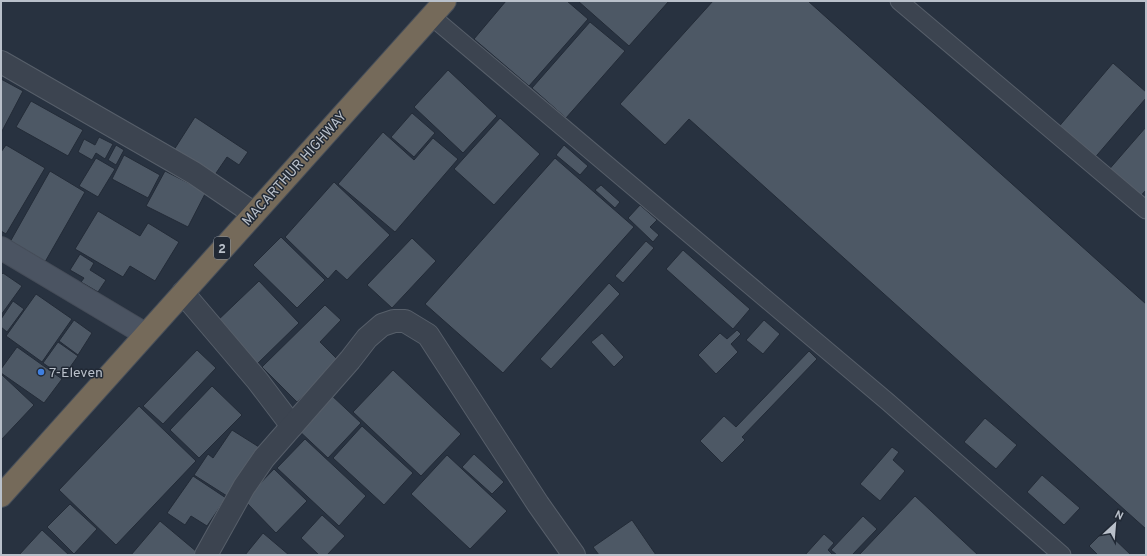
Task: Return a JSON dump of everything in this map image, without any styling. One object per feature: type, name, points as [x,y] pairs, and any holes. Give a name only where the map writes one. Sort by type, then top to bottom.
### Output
[{"type":"highway","name":"MACARTHUR HIGHWAY","points":[[1,496],[438,8]]},
{"type":"street","points":[[1,62],[194,174],[253,213]]},
{"type":"street","points":[[1,248],[145,334]]},
{"type":"street","points":[[183,293],[257,380],[292,426]]},
{"type":"street","points":[[206,555],[244,487],[264,458],[350,360],[367,338],[382,325],[394,321],[405,321],[414,325],[428,335],[538,504],[574,555]]},
{"type":"lane","points":[[899,1],[1146,210]]},
{"type":"lane","points":[[438,8],[1062,555]]},
{"type":"building","points":[[506,1],[567,1],[588,19],[529,86],[474,39]]},
{"type":"building","points":[[578,1],[669,1],[629,46]]},
{"type":"building","points":[[713,1],[808,1],[1146,304],[1146,529],[689,119],[665,145],[620,104]]},
{"type":"building","points":[[590,22],[625,51],[566,118],[532,88]]},
{"type":"building","points":[[1113,63],[1146,92],[1146,98],[1092,161],[1056,130]]},
{"type":"building","points":[[448,70],[497,116],[463,153],[414,107]]},
{"type":"building","points":[[1,79],[23,91],[1,133]]},
{"type":"building","points":[[31,101],[83,130],[68,156],[16,127]]},
{"type":"building","points":[[412,113],[435,133],[414,157],[391,137]]},
{"type":"building","points":[[195,117],[248,152],[239,165],[227,157],[212,179],[172,153]]},
{"type":"building","points":[[500,118],[540,154],[494,205],[454,169]]},
{"type":"building","points":[[1146,127],[1146,190],[1137,200],[1106,173]]},
{"type":"building","points":[[383,132],[414,160],[433,138],[458,159],[395,232],[338,184]]},
{"type":"building","points":[[99,137],[113,144],[105,159],[96,153],[92,160],[78,152],[84,139],[95,145]]},
{"type":"building","points":[[6,145],[45,168],[6,234],[1,231],[1,152]]},
{"type":"building","points":[[116,145],[124,150],[116,165],[108,160]]},
{"type":"building","points":[[564,145],[588,166],[580,175],[556,155]]},
{"type":"building","points":[[124,155],[160,175],[148,198],[112,179]]},
{"type":"building","points":[[96,158],[115,169],[98,197],[79,186]]},
{"type":"building","points":[[555,158],[634,227],[503,373],[425,304]]},
{"type":"building","points":[[50,171],[85,192],[45,262],[10,242]]},
{"type":"building","points":[[165,171],[206,192],[188,227],[146,206]]},
{"type":"building","points":[[334,182],[390,235],[347,280],[336,270],[328,279],[285,237]]},
{"type":"building","points":[[601,185],[620,202],[615,208],[595,190]]},
{"type":"building","points":[[640,205],[657,220],[650,227],[659,235],[653,242],[628,218]]},
{"type":"building","points":[[98,211],[140,236],[148,223],[179,242],[155,281],[130,266],[123,277],[75,249]]},
{"type":"building","points":[[281,237],[325,280],[297,308],[253,265]]},
{"type":"building","points":[[412,238],[436,261],[392,308],[367,285]]},
{"type":"building","points":[[646,241],[654,248],[623,283],[615,276]]},
{"type":"building","points":[[683,250],[750,309],[733,329],[666,269]]},
{"type":"building","points":[[80,254],[94,263],[90,270],[106,280],[98,292],[81,282],[84,278],[70,270]]},
{"type":"building","points":[[3,273],[22,286],[1,315],[1,275]]},
{"type":"building","points":[[259,281],[299,323],[256,365],[215,323]]},
{"type":"building","points":[[609,283],[620,294],[551,369],[540,359]]},
{"type":"building","points":[[36,294],[72,319],[42,362],[6,336]]},
{"type":"building","points":[[13,301],[24,309],[7,332],[1,327],[1,319]]},
{"type":"building","points":[[325,305],[341,320],[320,342],[339,361],[297,402],[262,367]]},
{"type":"building","points":[[74,320],[92,333],[78,355],[59,341]]},
{"type":"building","points":[[764,320],[780,334],[763,354],[746,340]]},
{"type":"building","points":[[737,330],[741,334],[731,344],[738,352],[716,374],[698,355],[720,333],[727,339]]},
{"type":"building","points":[[602,333],[624,357],[614,367],[591,342]]},
{"type":"building","points":[[58,342],[78,356],[63,377],[43,363]]},
{"type":"building","points":[[17,347],[62,379],[44,403],[1,373],[1,369]]},
{"type":"building","points":[[197,350],[216,368],[163,424],[143,406]]},
{"type":"building","points":[[809,351],[817,359],[742,437],[745,440],[722,463],[700,441],[724,416],[736,427]]},
{"type":"building","points":[[393,370],[461,434],[421,476],[353,412]]},
{"type":"building","points":[[1,374],[34,405],[1,440]]},
{"type":"building","points":[[212,386],[242,415],[199,458],[170,430]]},
{"type":"building","points":[[329,393],[361,423],[328,458],[296,428]]},
{"type":"building","points":[[139,406],[196,461],[116,545],[59,490]]},
{"type":"building","points":[[985,418],[1017,445],[996,469],[964,442]]},
{"type":"building","points":[[362,426],[413,473],[384,505],[333,458]]},
{"type":"building","points":[[232,430],[259,447],[227,496],[194,475],[208,454],[213,458]]},
{"type":"building","points":[[305,439],[366,496],[339,526],[277,468]]},
{"type":"building","points":[[892,447],[899,452],[893,460],[905,471],[880,501],[860,484]]},
{"type":"building","points":[[474,454],[504,482],[492,494],[462,467]]},
{"type":"building","points":[[447,455],[507,511],[470,549],[411,494]]},
{"type":"building","points":[[274,469],[307,501],[276,533],[244,500]]},
{"type":"building","points":[[1042,475],[1080,508],[1064,525],[1027,492]]},
{"type":"building","points":[[193,476],[226,498],[207,526],[191,516],[185,525],[167,513]]},
{"type":"building","points":[[915,496],[978,555],[859,555]]},
{"type":"building","points":[[70,504],[97,529],[74,554],[47,527]]},
{"type":"building","points":[[322,515],[345,536],[327,555],[319,555],[301,538]]},
{"type":"building","points":[[863,516],[877,529],[852,555],[837,555],[831,550]]},
{"type":"building","points":[[632,520],[656,555],[599,555],[593,547]]},
{"type":"building","points":[[160,521],[197,552],[196,555],[131,555]]},
{"type":"building","points":[[42,530],[69,555],[19,555]]},
{"type":"building","points":[[1105,530],[1131,555],[1098,555],[1089,546]]},
{"type":"building","points":[[263,533],[289,555],[245,555]]},
{"type":"building","points":[[824,534],[834,543],[828,550],[833,555],[805,555]]},
{"type":"place","name":"7-Eleven","points":[[41,372]]}]
